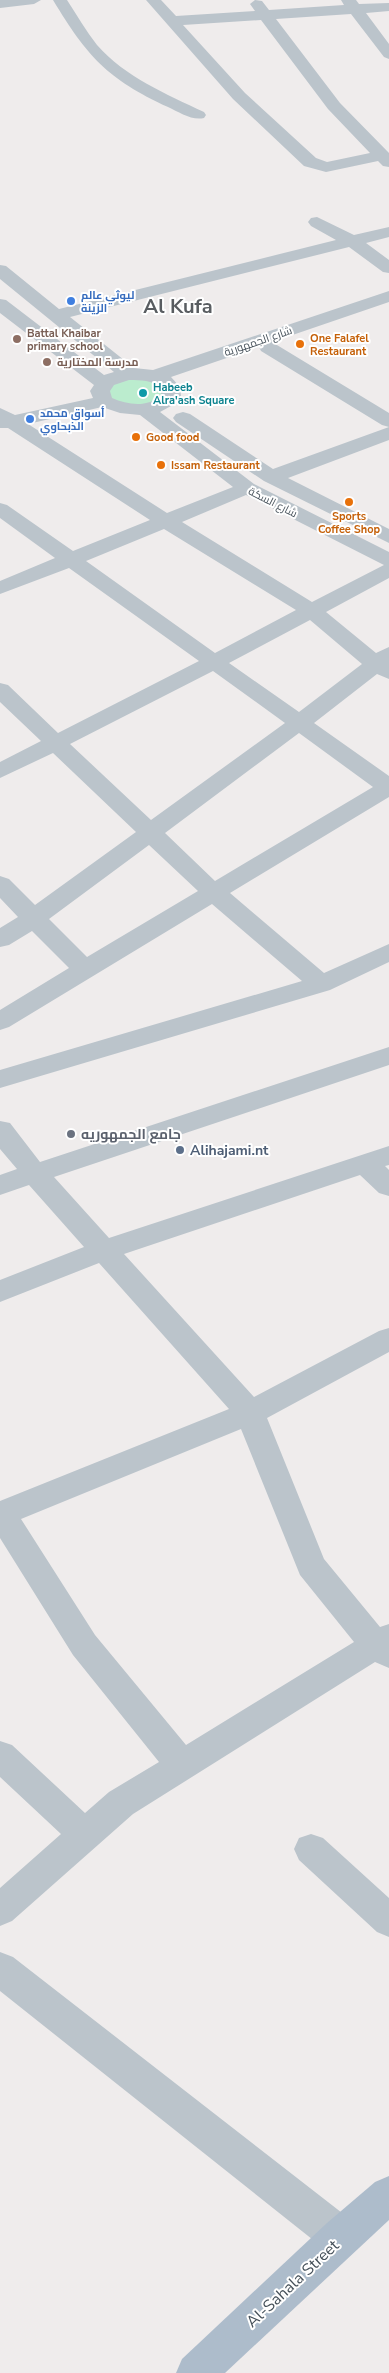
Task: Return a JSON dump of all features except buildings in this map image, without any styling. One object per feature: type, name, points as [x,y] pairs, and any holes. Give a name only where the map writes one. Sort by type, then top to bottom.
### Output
[{"type":"main road","name":"Al-Sahala Street","points":[[196,2373],[341,2237],[389,2195]]},
{"type":"street","points":[[0,4],[34,0]]},
{"type":"street","points":[[60,0],[93,48],[114,68],[149,92],[198,116]]},
{"type":"street","points":[[153,0],[239,96],[310,162],[326,167],[386,159]]},
{"type":"street","points":[[254,0],[334,106],[386,159]]},
{"type":"street","points":[[172,22],[265,15],[351,4],[389,7]]},
{"type":"street","points":[[351,4],[389,54]]},
{"type":"street","points":[[317,222],[352,241],[389,268]]},
{"type":"street","points":[[56,315],[389,232]]},
{"type":"street","points":[[0,270],[129,374]]},
{"type":"street","name":"شارع الجمهورية","points":[[161,380],[389,296]]},
{"type":"street","points":[[0,304],[102,392],[121,408],[153,406],[168,400],[172,391],[161,380],[129,374],[110,379],[102,392],[3,418]]},
{"type":"street","name":"شارع الجمهورية","points":[[161,380],[268,347],[389,305]]},
{"type":"street","points":[[268,347],[389,421]]},
{"type":"street","name":"شارع السكة","points":[[153,406],[271,477],[389,537]]},
{"type":"street","name":"شارع السكة","points":[[153,406],[246,488],[389,560]]},
{"type":"street","points":[[0,939],[33,918],[299,723],[385,663],[312,611],[166,522],[3,418]]},
{"type":"street","points":[[271,477],[389,433]]},
{"type":"street","points":[[0,588],[246,488]]},
{"type":"street","points":[[0,509],[389,787],[0,1021]]},
{"type":"street","points":[[0,771],[389,570]]},
{"type":"street","points":[[0,690],[214,893],[321,984]]},
{"type":"street","points":[[0,884],[85,970]]},
{"type":"street","points":[[0,1079],[321,984],[389,952]]},
{"type":"street","points":[[0,1185],[36,1175],[389,1056]]},
{"type":"street","points":[[0,1130],[36,1175],[250,1413],[311,1566],[385,1645],[121,1803],[0,1910]]},
{"type":"street","points":[[0,1292],[105,1250],[377,1159],[389,1186]]},
{"type":"street","points":[[182,1766],[84,1645],[1,1513],[250,1413],[389,1338]]},
{"type":"street","points":[[0,1755],[85,1835]]},
{"type":"street","points":[[311,1849],[389,1921]]},
{"type":"street","points":[[0,1969],[341,2237]]},
{"type":"green space","points":[[152,376],[174,401],[120,410],[103,389],[108,383]]},
{"type":"place","name":"ليوثي عالم الزينة","points":[[71,301]]},
{"type":"place","name":"Battal Khaibar primary school","points":[[17,339]]},
{"type":"place","name":"One Falafel Restaurant","points":[[300,344]]},
{"type":"place","name":"مدرسة المختارية","points":[[47,362]]},
{"type":"place","name":"Habeeb Alra'ash Square","points":[[143,393]]},
{"type":"place","name":"أسواق محمد الذبحاوي","points":[[30,419]]},
{"type":"place","name":"Good food","points":[[136,437]]},
{"type":"place","name":"Issam Restaurant","points":[[161,465]]},
{"type":"place","name":"Sports Coffee Shop","points":[[349,502]]},
{"type":"place","name":"جامع الجمهوريه","points":[[71,1134]]},
{"type":"place","name":"Alihajami.nt","points":[[180,1150]]},
{"type":"district","name":"Al Kufa","points":[[178,306]]}]
